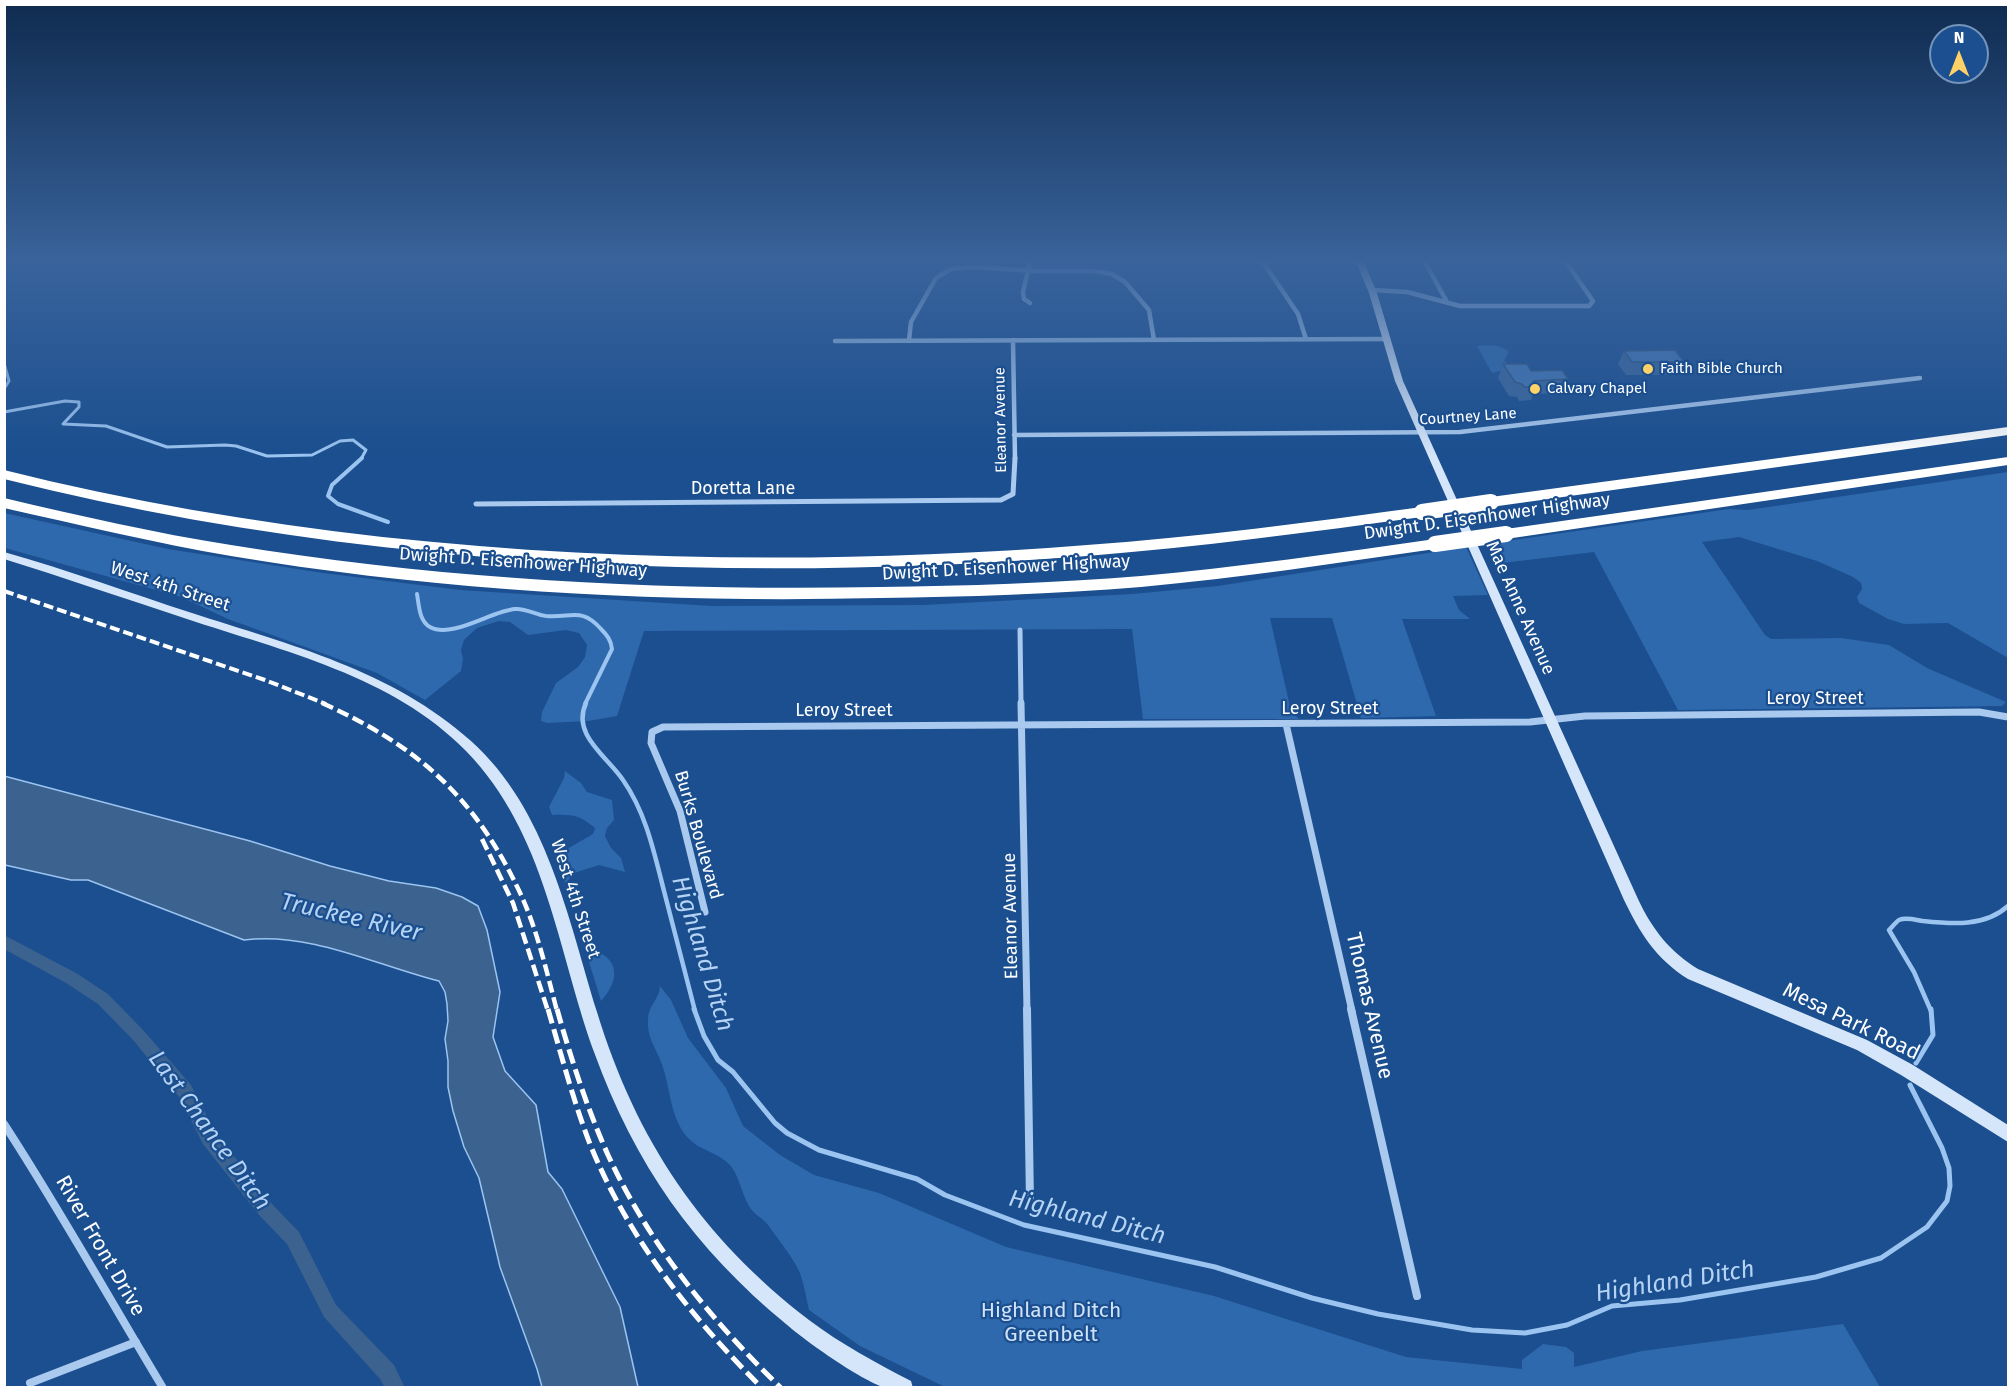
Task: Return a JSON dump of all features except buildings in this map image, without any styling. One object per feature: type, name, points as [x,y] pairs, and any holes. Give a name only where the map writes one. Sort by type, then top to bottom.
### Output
[{"type":"highway","name":"Dwight D. Eisenhower Highway","points":[[4,474],[118,502],[298,532],[506,552],[675,561],[879,561],[1055,553],[1212,539],[2008,431]]},
{"type":"highway","name":"Dwight D. Eisenhower Highway","points":[[4,503],[128,532],[196,545],[381,572],[562,586],[716,594],[856,594],[1073,586],[1233,571],[2008,461]]},
{"type":"street","points":[[909,340],[912,327]]},
{"type":"street","points":[[1152,327],[1154,340]]},
{"type":"street","points":[[1302,327],[1306,339]]},
{"type":"street","name":"Mae Anne Avenue","points":[[1383,327],[1399,381],[1638,914],[1653,941],[1670,959]]},
{"type":"street","points":[[835,341],[1386,339]]},
{"type":"street","name":"Eleanor Avenue","points":[[1009,496],[1016,484],[1013,340]]},
{"type":"street","name":"Courtney Lane","points":[[1014,435],[1423,433],[1475,430],[1920,378]]},
{"type":"street","name":"Doretta Lane","points":[[476,504],[966,502],[991,501],[1009,496]]},
{"type":"street","name":"West 4th Street","points":[[4,555],[329,662],[387,687],[409,700],[469,747],[505,791],[536,843],[549,877],[601,1052],[628,1116],[662,1177],[716,1247],[750,1282],[825,1344],[904,1388]]},
{"type":"street","name":"Eleanor Avenue","points":[[1020,630],[1030,1203]]},
{"type":"street","name":"Leroy Street","points":[[652,732],[673,727],[1521,722],[1585,716],[1967,712],[2008,717]]},
{"type":"street","name":"Thomas Avenue","points":[[1286,724],[1417,1296]]},
{"type":"street","name":"Burks Boulevard","points":[[652,732],[651,743],[670,783],[695,868],[705,912]]},
{"type":"street","name":"Mesa Park Road","points":[[1670,959],[1693,974],[1818,1025],[1872,1050],[2008,1134]]},
{"type":"street","name":"River Front Drive","points":[[4,1124],[52,1198],[163,1388]]},
{"type":"street","points":[[30,1383],[136,1342]]},
{"type":"green space","points":[[1477,346],[1494,346],[1505,349],[1509,352],[1504,361],[1514,367],[1492,373]]},
{"type":"green space","points":[[2008,472],[2008,658],[1948,623],[1904,624],[1888,619],[1859,603],[1857,597],[1862,589],[1861,583],[1817,561],[1739,537],[1702,542],[1765,635],[1771,639],[1841,638],[1889,645],[1927,668],[2006,702],[2002,706],[1678,710],[1594,552],[1494,564],[1486,544],[1729,509],[1748,510]]},
{"type":"green space","points":[[4,513],[168,549],[323,573],[460,590],[712,606],[923,605],[1132,594],[1218,586],[1466,547],[1488,595],[1453,596],[1459,610],[1470,619],[1402,619],[1436,716],[1361,718],[1332,618],[1270,618],[1291,711],[1299,719],[1143,719],[1132,629],[644,631],[617,716],[588,721],[547,723],[541,721],[542,712],[556,683],[578,667],[585,657],[587,645],[579,633],[566,630],[528,635],[510,622],[499,621],[477,628],[464,640],[461,650],[463,659],[461,671],[425,700],[377,673],[228,619],[181,597],[5,548]]},
{"type":"green space","points":[[565,771],[581,783],[587,792],[612,800],[614,820],[607,828],[605,836],[611,848],[621,858],[625,872],[599,865],[577,872],[565,883],[555,856],[593,834],[595,828],[575,816],[552,815],[549,807],[564,778]]},
{"type":"green space","points":[[585,949],[605,956],[614,968],[612,984],[601,1001]]},
{"type":"green space","name":"Highland Ditch Greenbelt","points":[[660,986],[671,1000],[688,1038],[726,1088],[743,1126],[780,1155],[814,1175],[879,1193],[1006,1247],[1214,1296],[1406,1357],[1522,1369],[1522,1360],[1543,1344],[1566,1347],[1574,1353],[1574,1367],[1642,1351],[1843,1324],[1880,1387],[945,1387],[860,1346],[809,1310],[796,1265],[768,1225],[751,1209],[730,1165],[688,1138],[677,1121],[664,1072],[648,1026],[649,1014]]},
{"type":"water","name":"Truckee River","points":[[4,776],[250,841],[330,866],[389,881],[436,888],[462,897],[478,906],[487,930],[500,992],[493,1037],[505,1071],[536,1105],[548,1172],[562,1189],[620,1307],[638,1387],[542,1387],[500,1267],[479,1178],[464,1147],[453,1111],[448,1087],[445,1039],[448,1021],[447,1004],[445,992],[439,981],[319,945],[269,939],[244,940],[88,880],[71,880],[5,865]]},
{"type":"waterway","name":"Highland Ditch","points":[[4,363],[9,381],[4,389]]},
{"type":"waterway","name":"Highland Ditch","points":[[4,412],[65,401],[79,402],[79,407],[63,424],[106,426],[167,447],[225,445],[236,446],[267,456],[312,455],[340,441],[353,440],[366,450],[361,459]]},
{"type":"waterway","name":"Highland Ditch","points":[[361,459],[332,485],[328,496],[338,504],[388,522]]},
{"type":"waterway","name":"Highland Ditch","points":[[417,594],[424,621],[430,627],[439,630],[460,627],[515,609],[546,616],[576,615],[588,618],[607,636],[612,649],[585,704]]},
{"type":"waterway","name":"Highland Ditch","points":[[586,703],[583,725],[587,735],[623,780],[638,806],[648,833],[695,1011]]},
{"type":"waterway","name":"Highland Ditch","points":[[1931,1011],[1914,972],[1889,930],[1899,920],[1905,919],[1945,923],[1979,921],[1999,913],[2008,906]]},
{"type":"waterway","name":"Last Chance Ditch","points":[[4,941],[71,978],[103,999],[139,1036],[185,1091],[209,1138],[265,1209],[293,1238],[330,1311],[387,1372],[396,1388]]},
{"type":"waterway","name":"Highland Ditch","points":[[694,1009],[704,1036],[718,1060],[733,1072],[775,1123],[787,1133],[819,1150],[917,1179],[945,1195],[1024,1225],[1215,1267],[1312,1298],[1378,1314],[1472,1330],[1525,1333],[1567,1325],[1612,1306],[1680,1300],[1816,1277],[1881,1258],[1927,1227],[1947,1201],[1950,1186],[1949,1168],[1942,1148],[1910,1085]]},
{"type":"waterway","name":"Highland Ditch","points":[[1916,1063],[1933,1035],[1931,1009]]},
{"type":"railway","points":[[4,591],[265,680],[326,704]]},
{"type":"railway","points":[[322,703],[388,738],[442,780],[465,804],[505,862],[522,897],[546,968],[557,1011]]},
{"type":"railway","points":[[482,839],[513,903],[548,1011]]},
{"type":"railway","points":[[548,1009],[590,1144],[623,1212],[642,1244],[686,1304],[762,1388]]},
{"type":"railway","points":[[557,1009],[600,1137],[624,1188],[642,1219],[662,1250],[706,1308],[781,1388]]},
{"type":"place","name":"Faith Bible Church","points":[[1648,369]]},
{"type":"place","name":"Calvary Chapel","points":[[1535,389]]}]
